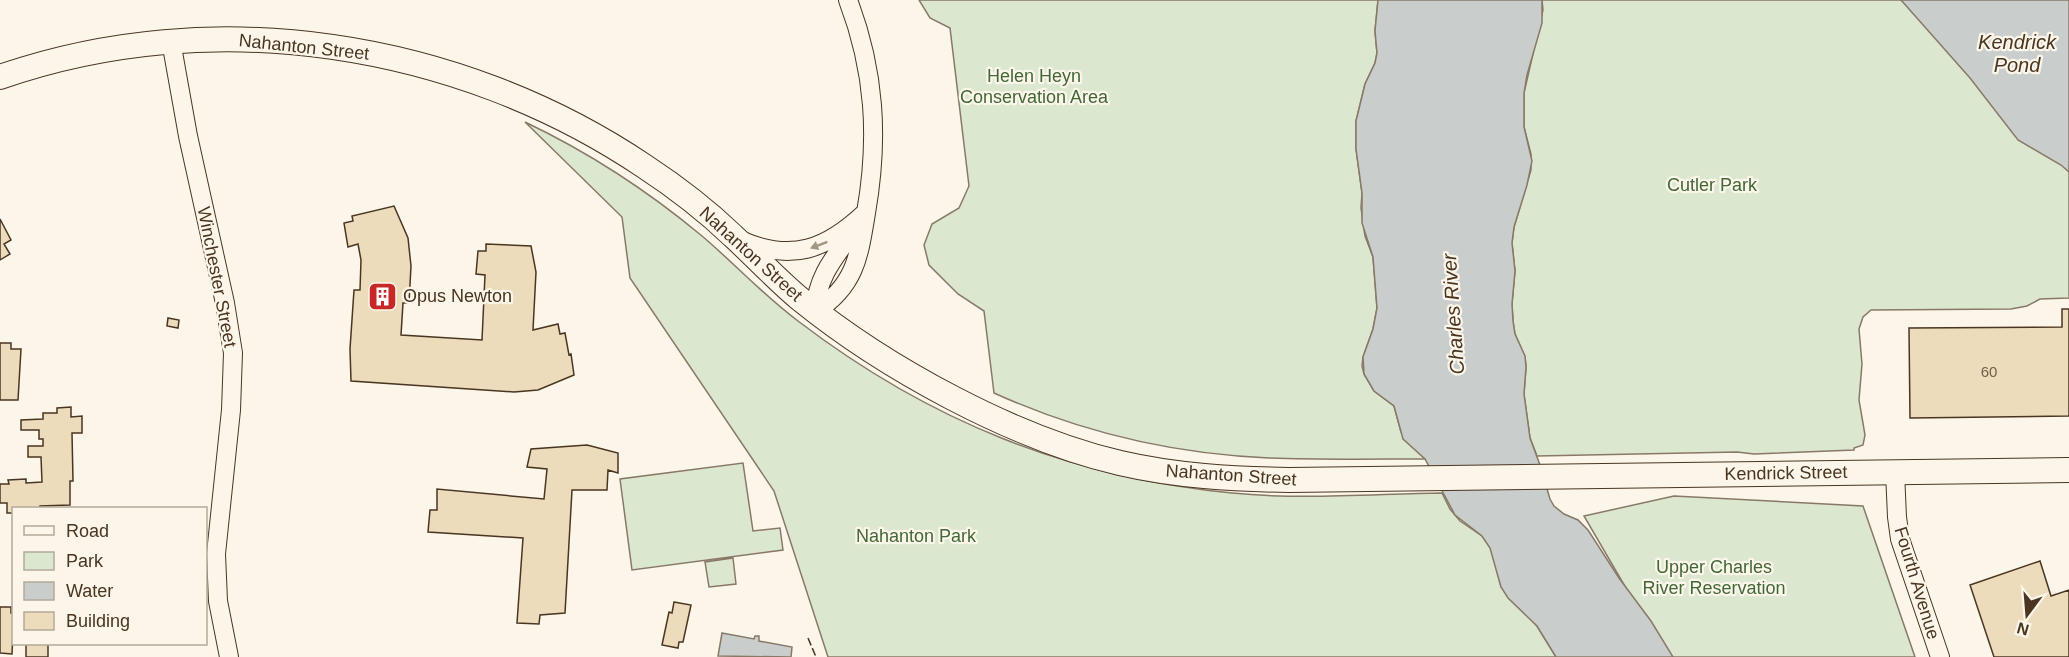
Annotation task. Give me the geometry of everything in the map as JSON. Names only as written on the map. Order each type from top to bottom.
[{"type":"main road","name":"Nahanton Street","points":[[0,76],[93,52],[171,41],[207,39],[321,45],[390,57],[477,83],[553,114],[620,151],[673,186],[736,238],[789,290],[889,361],[972,407],[1041,438],[1105,459],[1149,469],[1222,478],[1299,480],[1503,476]]},
{"type":"main road","name":"Kendrick Street","points":[[1503,476],[2069,470]]},
{"type":"street","points":[[816,311],[819,282],[866,213],[874,153],[873,109],[864,52],[848,0]]},
{"type":"street","name":"Winchester Street","points":[[171,41],[188,136],[225,303],[233,353],[231,410],[216,562],[220,615],[229,657]]},
{"type":"street","points":[[736,238],[765,248],[785,251],[802,250],[817,247],[833,239],[866,213]]},
{"type":"street","name":"Fourth Avenue","points":[[1894,472],[1896,517],[1900,539],[1940,657]]},
{"type":"green space","name":"Helen Heyn Conservation Area","points":[[919,0],[1378,0],[1375,31],[1377,53],[1365,84],[1356,121],[1356,149],[1362,193],[1361,208],[1365,236],[1373,257],[1377,308],[1362,366],[1374,391],[1394,406],[1401,432],[1425,459],[1269,458],[1198,452],[1094,430],[994,393],[984,311],[958,294],[929,265],[924,245],[932,224],[959,208],[969,186],[950,28],[930,18]]},
{"type":"green space","name":"Cutler Park","points":[[1542,0],[2069,0],[2069,298],[2040,299],[2027,306],[2011,309],[1871,310],[1863,317],[1859,329],[1862,364],[1859,400],[1865,435],[1863,445],[1854,450],[1754,454],[1737,452],[1537,456],[1530,438],[1524,394],[1525,357],[1515,334],[1513,321],[1515,271],[1512,243],[1514,227],[1531,170],[1531,154],[1524,127],[1524,93],[1543,10]]},
{"type":"green space","name":"Nahanton Park","points":[[525,122],[594,159],[660,203],[702,236],[785,311],[848,356],[898,388],[950,415],[1003,438],[1057,458],[1113,473],[1172,485],[1232,493],[1311,496],[1442,493],[1450,509],[1460,521],[1482,536],[1491,548],[1501,587],[1537,626],[1556,657],[828,657],[774,491],[630,278],[622,217]]},
{"type":"green space","points":[[743,463],[753,531],[780,528],[783,550],[632,570],[620,479]]},
{"type":"green space","name":"Upper Charles River Reservation","points":[[1674,496],[1863,506],[1915,657],[1666,657],[1584,516]]},
{"type":"green space","points":[[733,558],[736,584],[709,587],[705,562]]},
{"type":"water","name":"Charles River","points":[[1378,0],[1542,0],[1542,23],[1524,93],[1524,127],[1532,161],[1514,227],[1512,243],[1515,271],[1513,321],[1515,334],[1525,356],[1524,394],[1530,438],[1554,506],[1564,514],[1578,520],[1588,530],[1673,657],[1556,657],[1537,626],[1508,598],[1501,587],[1490,548],[1482,536],[1455,515],[1425,459],[1403,439],[1394,406],[1374,391],[1364,374],[1363,357],[1373,329],[1377,308],[1373,257],[1362,223],[1356,121],[1365,84],[1377,53],[1375,31]]},
{"type":"water","name":"Kendrick Pond","points":[[1901,0],[2069,0],[2069,172],[2018,140],[1970,78]]},
{"type":"water","points":[[722,633],[754,639],[755,636],[759,636],[759,641],[792,647],[791,657],[718,656]]},
{"type":"building","name":"Opus Newton","points":[[394,206],[408,238],[411,266],[409,303],[403,303],[401,335],[482,340],[485,275],[476,274],[478,251],[486,251],[486,244],[531,246],[536,272],[533,330],[558,324],[560,334],[565,333],[574,375],[538,390],[514,392],[351,381],[350,349],[354,290],[360,290],[361,260],[358,244],[348,247],[344,223],[353,221],[352,216]]},
{"type":"building","points":[[0,219],[11,240],[4,244],[10,254],[0,260]]},
{"type":"building","points":[[2062,309],[2069,309],[2069,416],[1910,418],[1909,328],[2062,327]]},
{"type":"building","points":[[168,318],[179,320],[178,328],[167,326]]},
{"type":"building","points":[[0,343],[11,343],[11,349],[21,349],[18,400],[0,400]]},
{"type":"building","points":[[71,407],[71,417],[82,416],[82,433],[72,433],[73,481],[70,481],[70,505],[12,507],[12,513],[7,513],[7,503],[0,503],[0,484],[9,484],[8,480],[26,479],[26,483],[42,482],[41,457],[28,457],[28,446],[43,446],[43,439],[39,439],[39,430],[21,430],[21,420],[43,419],[43,413],[57,413],[57,408]]},
{"type":"building","points":[[587,445],[618,453],[618,473],[608,470],[607,490],[572,490],[565,613],[540,615],[539,624],[517,623],[523,538],[428,532],[430,510],[437,510],[437,489],[544,499],[547,469],[527,467],[531,449]]},
{"type":"building","points":[[2040,561],[2051,596],[2069,590],[2069,657],[1994,657],[1970,585]]},
{"type":"building","points":[[674,602],[691,605],[683,642],[679,642],[678,648],[662,645],[669,612],[672,613]]},
{"type":"building","points":[[0,607],[11,607],[12,654],[0,653]]},
{"type":"building","points":[[26,645],[48,645],[48,657],[26,657]]},
{"type":"fence","points":[[808,638],[816,657]]},
{"type":"place","name":"Opus Newton","points":[[382,296]]}]
